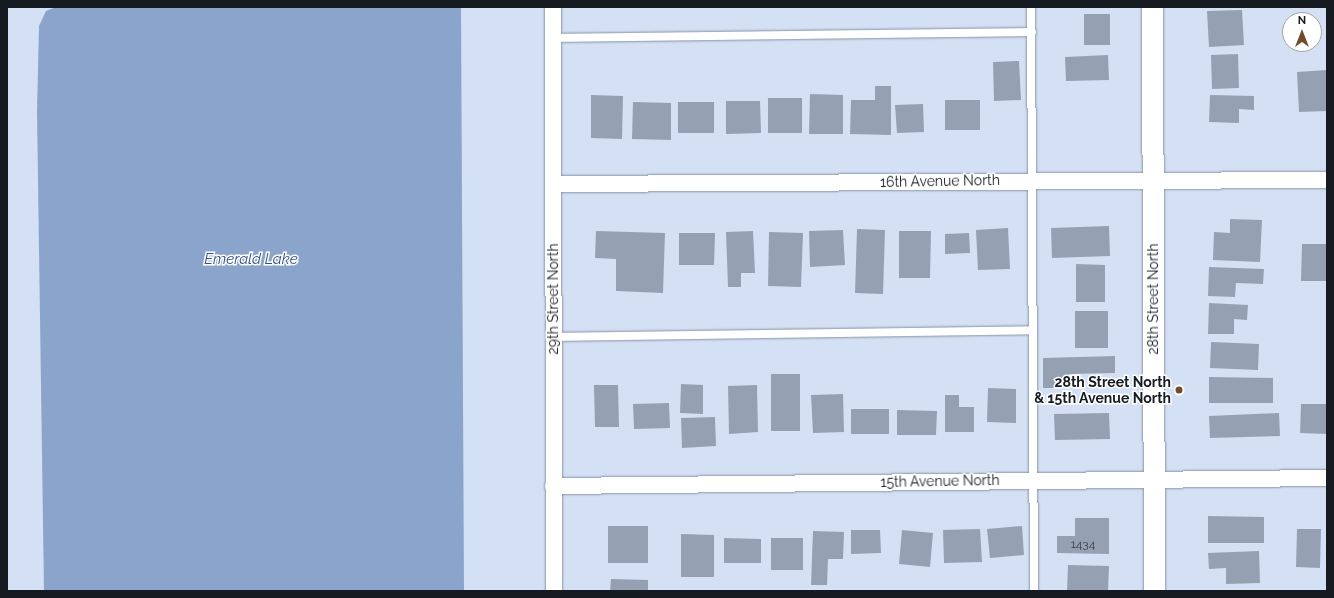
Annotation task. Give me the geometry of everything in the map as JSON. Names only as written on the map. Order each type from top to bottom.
[{"type":"street","name":"29th Street North","points":[[553,7],[554,591]]},
{"type":"street","name":"28th Street North","points":[[1152,7],[1154,591]]},
{"type":"street","name":"16th Avenue North","points":[[554,184],[1153,179],[1327,180]]},
{"type":"street","name":"15th Avenue North","points":[[553,486],[1327,478]]},
{"type":"lane","points":[[1031,7],[1034,591]]},
{"type":"lane","points":[[553,38],[1032,32]]},
{"type":"lane","points":[[553,337],[1033,330]]},
{"type":"water","name":"Emerald Lake","points":[[56,7],[461,7],[464,591],[44,591],[37,112],[39,26],[46,11]]},
{"type":"building","points":[[1242,10],[1244,45],[1209,47],[1207,11]]},
{"type":"building","points":[[1084,14],[1110,14],[1110,45],[1084,45]]},
{"type":"building","points":[[1238,54],[1239,88],[1212,89],[1211,55]]},
{"type":"building","points":[[1108,55],[1109,80],[1066,81],[1065,57]]},
{"type":"building","points":[[1019,61],[1021,100],[994,101],[993,62]]},
{"type":"building","points":[[1327,70],[1327,111],[1299,112],[1297,72]]},
{"type":"building","points":[[875,86],[891,86],[891,135],[850,134],[851,100],[875,100]]},
{"type":"building","points":[[810,94],[843,95],[843,134],[809,134]]},
{"type":"building","points":[[591,95],[623,96],[622,139],[591,138]]},
{"type":"building","points":[[1210,95],[1254,96],[1254,110],[1239,109],[1239,123],[1209,122]]},
{"type":"building","points":[[768,98],[802,98],[802,133],[768,133]]},
{"type":"building","points":[[945,100],[980,100],[980,130],[945,130]]},
{"type":"building","points":[[726,101],[760,101],[761,133],[726,134]]},
{"type":"building","points":[[633,102],[671,103],[671,140],[632,139]]},
{"type":"building","points":[[678,102],[714,102],[714,133],[678,133]]},
{"type":"building","points":[[923,104],[924,132],[897,133],[895,105]]},
{"type":"building","points":[[1230,219],[1262,220],[1260,262],[1213,260],[1214,232],[1230,233]]},
{"type":"building","points":[[1109,226],[1110,256],[1052,258],[1051,228]]},
{"type":"building","points":[[1008,228],[1010,269],[978,270],[976,230]]},
{"type":"building","points":[[857,229],[885,230],[883,294],[855,293]]},
{"type":"building","points":[[843,230],[845,265],[810,267],[809,231]]},
{"type":"building","points":[[596,231],[665,233],[663,293],[616,291],[616,259],[595,258]]},
{"type":"building","points":[[753,231],[755,273],[741,273],[741,287],[728,287],[726,232]]},
{"type":"building","points":[[899,231],[931,231],[930,278],[899,278]]},
{"type":"building","points":[[769,232],[803,233],[801,287],[768,286]]},
{"type":"building","points":[[679,233],[715,233],[714,265],[679,265]]},
{"type":"building","points":[[969,233],[970,253],[945,254],[945,234]]},
{"type":"building","points":[[1302,244],[1327,244],[1327,281],[1301,281]]},
{"type":"building","points":[[1076,264],[1105,265],[1105,302],[1076,302]]},
{"type":"building","points":[[1209,267],[1264,269],[1263,284],[1236,283],[1235,297],[1208,296]]},
{"type":"building","points":[[1209,303],[1248,305],[1247,320],[1234,319],[1234,334],[1208,334]]},
{"type":"building","points":[[1075,311],[1108,311],[1108,348],[1075,348]]},
{"type":"building","points":[[1211,342],[1259,344],[1258,370],[1210,368]]},
{"type":"building","points":[[1115,356],[1115,373],[1069,374],[1069,388],[1043,388],[1043,358]]},
{"type":"building","points":[[771,374],[800,374],[800,431],[771,431]]},
{"type":"building","points":[[1209,377],[1273,378],[1273,403],[1209,403]]},
{"type":"building","points":[[681,384],[703,385],[703,414],[680,413]]},
{"type":"building","points":[[594,385],[618,385],[619,427],[595,427]]},
{"type":"building","points":[[757,385],[758,432],[729,434],[728,386]]},
{"type":"building","points":[[988,388],[1016,389],[1016,423],[987,422]]},
{"type":"building","points":[[843,394],[844,432],[813,433],[811,395]]},
{"type":"building","points":[[945,395],[959,395],[959,407],[974,407],[974,432],[945,432]]},
{"type":"building","points":[[669,403],[670,428],[634,429],[633,404]]},
{"type":"building","points":[[1301,404],[1327,404],[1327,434],[1300,433]]},
{"type":"building","points":[[851,409],[889,409],[889,434],[851,434]]},
{"type":"building","points":[[897,410],[937,411],[936,435],[897,435]]},
{"type":"building","points":[[1109,413],[1110,439],[1055,440],[1054,414]]},
{"type":"building","points":[[1279,413],[1280,436],[1210,438],[1209,416]]},
{"type":"building","points":[[715,417],[716,446],[682,448],[681,418]]},
{"type":"building","points":[[1208,516],[1264,517],[1264,543],[1208,543]]},
{"type":"building","points":[[1075,518],[1109,518],[1109,554],[1057,553],[1057,536],[1075,536]]},
{"type":"building","points":[[608,526],[648,526],[648,563],[608,563]]},
{"type":"building","points":[[1022,526],[1024,555],[990,558],[987,529]]},
{"type":"building","points":[[980,529],[982,562],[944,563],[943,530]]},
{"type":"building","points":[[1297,529],[1321,529],[1320,568],[1296,567]]},
{"type":"building","points":[[851,530],[880,530],[881,553],[851,554]]},
{"type":"building","points":[[902,530],[933,533],[930,567],[899,564]]},
{"type":"building","points":[[813,531],[844,532],[843,559],[828,559],[827,585],[811,585]]},
{"type":"building","points":[[681,534],[714,535],[714,577],[681,577]]},
{"type":"building","points":[[724,538],[761,539],[761,563],[724,563]]},
{"type":"building","points":[[771,538],[803,538],[803,570],[771,570]]},
{"type":"building","points":[[1259,551],[1260,583],[1226,584],[1226,568],[1209,569],[1208,553]]},
{"type":"building","points":[[1068,565],[1109,566],[1108,591],[1067,591]]},
{"type":"building","points":[[611,579],[648,580],[648,591],[610,591]]},
{"type":"place","name":"28th Street North & 15th Avenue North","points":[[1179,390]]}]
